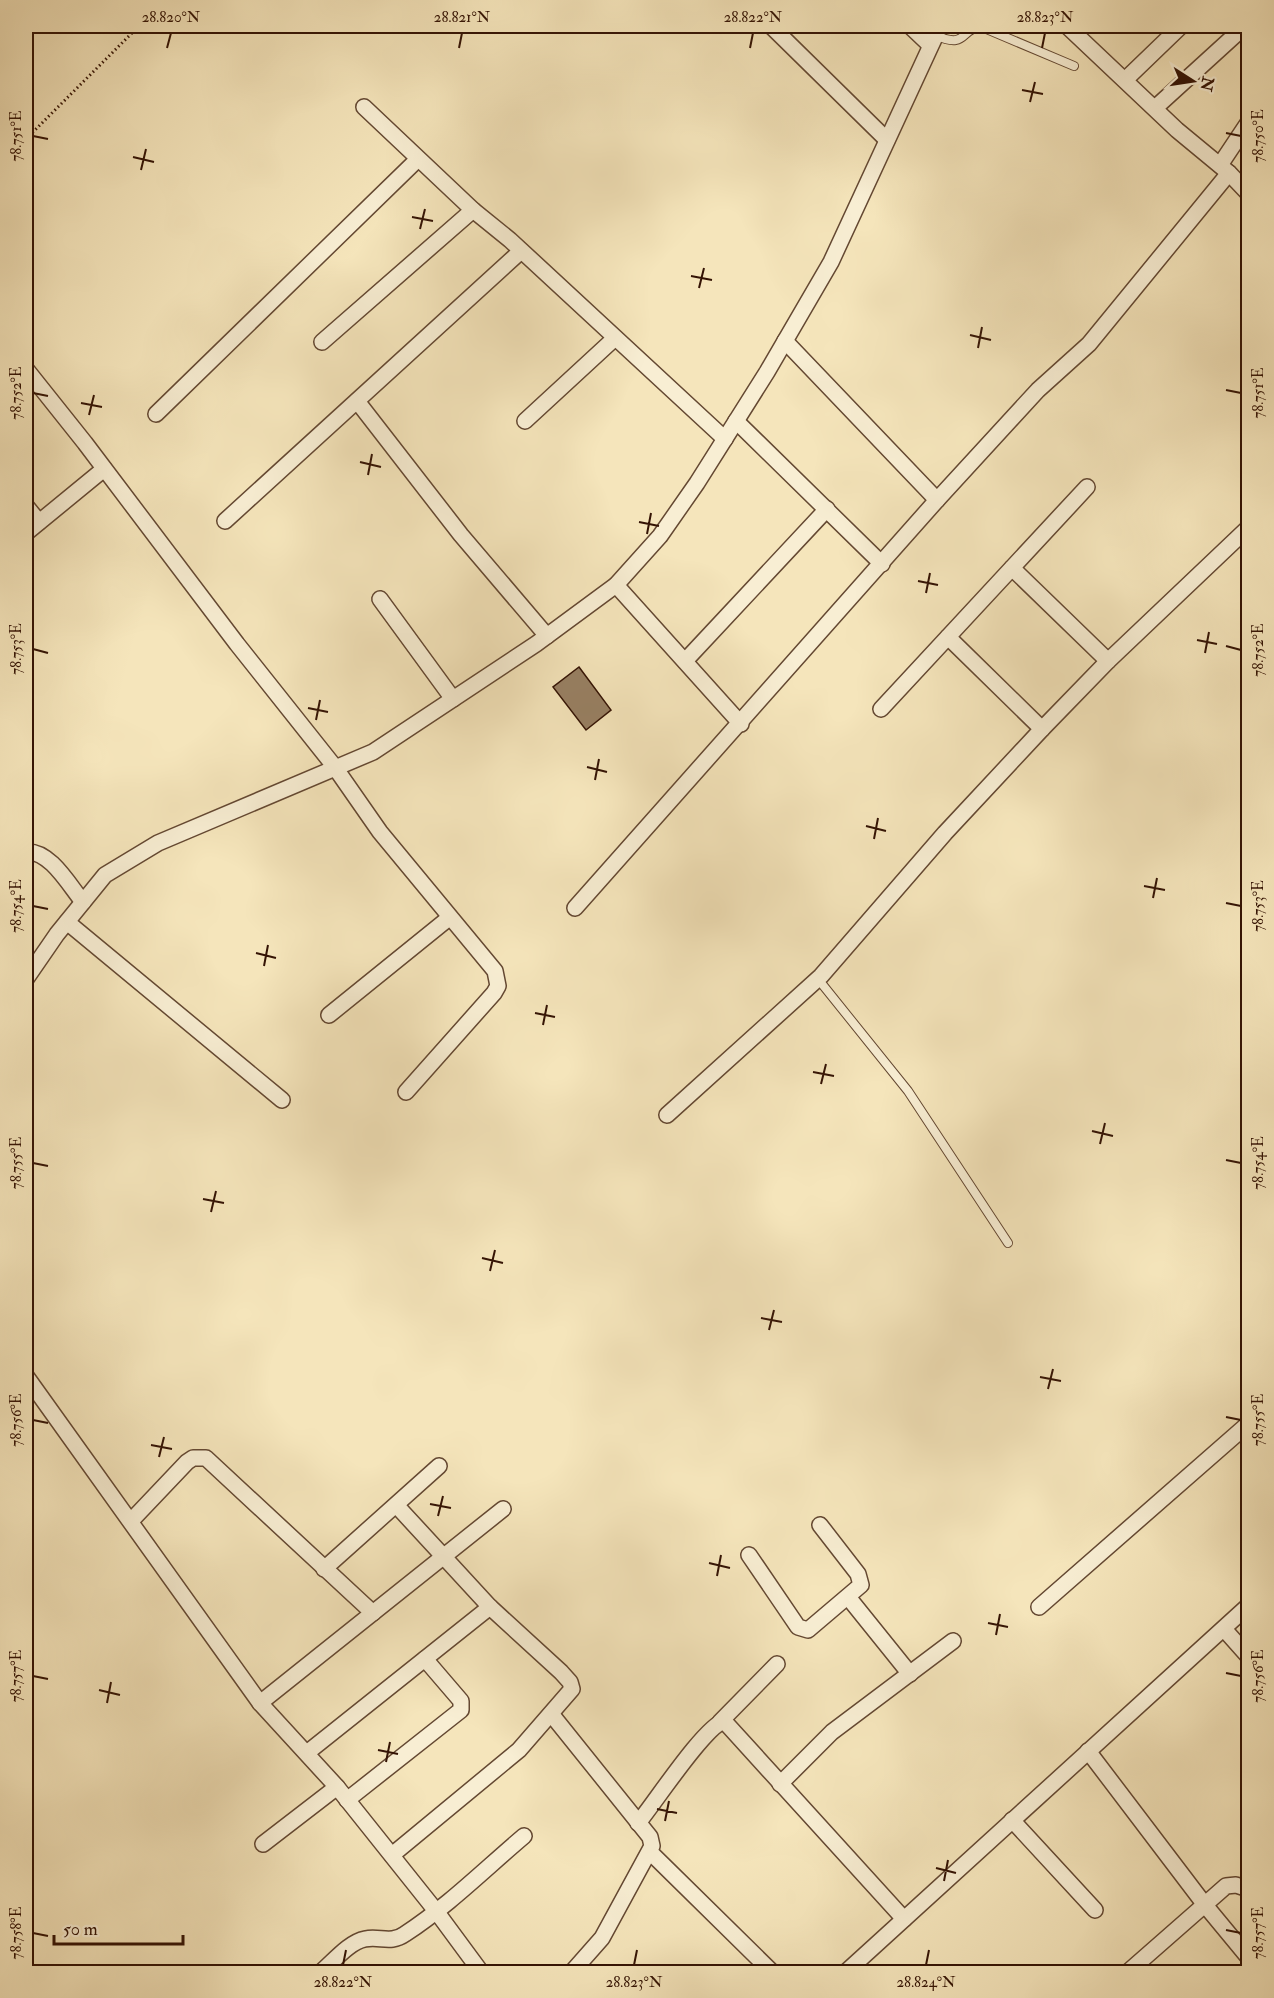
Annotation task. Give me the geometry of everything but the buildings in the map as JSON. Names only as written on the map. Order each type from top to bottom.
[{"type":"street","points":[[771,26],[887,140]]},
{"type":"street","points":[[26,979],[67,922],[105,875],[158,843],[334,766],[373,752],[547,636],[616,585],[660,536],[725,439],[831,262],[935,35],[910,26]]},
{"type":"street","points":[[1126,79],[1181,26]]},
{"type":"street","points":[[1155,108],[1245,26]]},
{"type":"street","points":[[1077,29],[1155,108],[1225,169],[1248,193]]},
{"type":"street","points":[[364,107],[473,210],[522,251],[725,439]]},
{"type":"street","points":[[575,908],[741,724],[937,500],[1038,390],[1089,344],[1225,169],[1248,123]]},
{"type":"street","points":[[156,414],[418,159]]},
{"type":"street","points":[[322,342],[473,210]]},
{"type":"street","points":[[225,521],[522,251]]},
{"type":"street","points":[[525,421],[615,338]]},
{"type":"street","points":[[785,341],[937,500]]},
{"type":"street","points":[[27,375],[104,469],[237,644],[334,766],[374,825],[495,971],[498,986],[406,1092]]},
{"type":"street","points":[[357,401],[461,535],[547,636]]},
{"type":"street","points":[[736,421],[882,564]]},
{"type":"street","points":[[26,533],[104,469]]},
{"type":"street","points":[[881,709],[1087,487]]},
{"type":"street","points":[[26,506],[39,522]]},
{"type":"street","points":[[684,661],[827,509]]},
{"type":"street","points":[[667,1115],[818,979],[945,833],[1042,729],[1108,661],[1248,528]]},
{"type":"street","points":[[1012,568],[1108,661]]},
{"type":"street","points":[[616,585],[741,724]]},
{"type":"street","points":[[380,599],[453,699]]},
{"type":"street","points":[[948,637],[1042,729]]},
{"type":"street","points":[[26,852],[36,852],[49,861],[83,902]]},
{"type":"street","points":[[329,1015],[449,918]]},
{"type":"street","points":[[67,922],[282,1100]]},
{"type":"street","points":[[26,1376],[260,1703],[308,1752],[338,1787],[481,1972]]},
{"type":"street","points":[[1039,1607],[1248,1424]]},
{"type":"street","points":[[131,1521],[187,1462],[193,1458],[206,1458],[373,1613]]},
{"type":"street","points":[[324,1569],[439,1466]]},
{"type":"street","points":[[392,1855],[519,1750],[552,1715],[572,1689],[570,1682],[490,1607],[397,1506]]},
{"type":"street","points":[[260,1703],[503,1509]]},
{"type":"street","points":[[749,1555],[798,1627],[808,1630],[861,1585],[861,1580],[820,1525]]},
{"type":"street","points":[[848,1597],[910,1674]]},
{"type":"street","points":[[846,1972],[1248,1606]]},
{"type":"street","points":[[308,1752],[490,1607]]},
{"type":"street","points":[[1224,1629],[1248,1656]]},
{"type":"street","points":[[780,1784],[832,1732],[953,1641]]},
{"type":"street","points":[[347,1800],[461,1710],[461,1701],[424,1659]]},
{"type":"street","points":[[638,1823],[704,1737],[777,1664]]},
{"type":"street","points":[[552,1715],[650,1837],[652,1846],[602,1938],[572,1972]]},
{"type":"street","points":[[720,1722],[727,1722],[780,1784],[904,1919]]},
{"type":"street","points":[[1088,1751],[1205,1905],[1248,1957]]},
{"type":"street","points":[[263,1844],[338,1787]]},
{"type":"street","points":[[1012,1820],[1095,1910]]},
{"type":"street","points":[[321,1972],[358,1942],[374,1938],[396,1939],[436,1911],[524,1836]]},
{"type":"street","points":[[650,1852],[772,1972]]},
{"type":"street","points":[[1134,1971],[1226,1886],[1236,1885],[1248,1889]]},
{"type":"lane","points":[[935,35],[953,41],[962,39],[973,29],[984,28],[1074,66]]},
{"type":"lane","points":[[818,979],[908,1091],[1008,1243]]},
{"type":"path","points":[[26,139],[139,26]]}]
